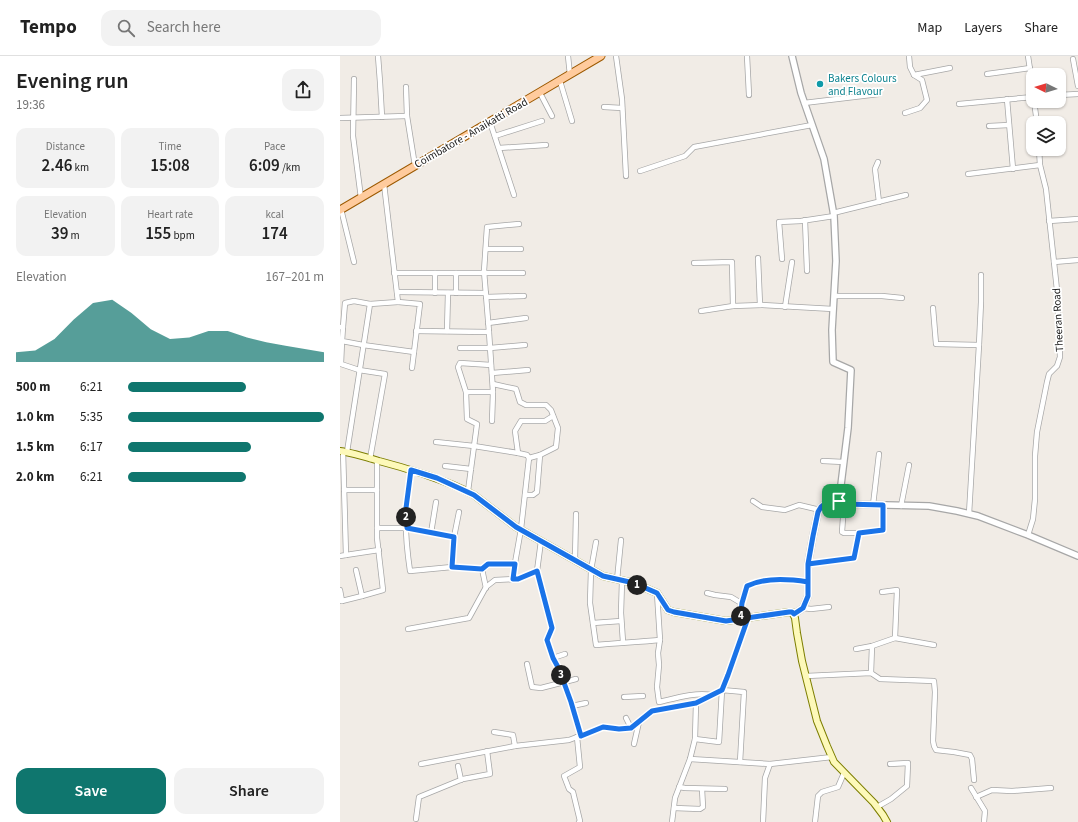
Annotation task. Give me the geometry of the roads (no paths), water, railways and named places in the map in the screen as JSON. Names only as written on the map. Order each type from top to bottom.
[{"type":"main road","name":"Coimbatore - Anaikatti Road","points":[[341,210],[601,56]]},
{"type":"main road","points":[[343,451],[437,478],[468,491],[521,530],[591,570],[603,576],[634,583],[657,593],[668,610],[726,621],[792,612],[796,618],[802,661],[817,721],[834,762],[877,807],[887,822]]},
{"type":"street","points":[[378,56],[382,117]]},
{"type":"street","points":[[568,56],[570,75]]},
{"type":"street","points":[[616,56],[620,84],[626,176]]},
{"type":"street","points":[[747,56],[749,95]]},
{"type":"street","points":[[792,56],[804,103],[824,160],[834,214],[836,261],[832,330],[833,362],[851,370],[848,428],[844,462],[842,532],[859,533],[883,530],[883,505]]},
{"type":"street","points":[[905,113],[920,108],[927,100],[922,80],[914,74],[910,68],[909,56]]},
{"type":"street","points":[[1028,56],[1030,68]]},
{"type":"street","points":[[1073,59],[1078,86]]},
{"type":"street","points":[[914,74],[950,68]]},
{"type":"street","points":[[987,74],[1026,69]]},
{"type":"street","points":[[354,79],[353,136],[361,198]]},
{"type":"street","points":[[560,81],[572,121]]},
{"type":"street","points":[[406,87],[407,116],[415,166]]},
{"type":"street","points":[[540,93],[552,116]]},
{"type":"street","points":[[804,103],[879,94]]},
{"type":"street","points":[[1066,95],[1078,94]]},
{"type":"street","points":[[959,104],[1026,98]]},
{"type":"street","points":[[1007,99],[1013,169]]},
{"type":"street","points":[[604,107],[622,108]]},
{"type":"street","points":[[340,118],[407,116]]},
{"type":"street","points":[[495,136],[542,121]]},
{"type":"street","points":[[490,122],[514,194]]},
{"type":"street","points":[[640,170],[685,156],[694,147],[812,125]]},
{"type":"street","points":[[989,126],[1009,125]]},
{"type":"street","points":[[499,148],[546,145]]},
{"type":"street","name":"Theeran Road","points":[[1028,535],[1033,519],[1037,432],[1049,374],[1057,366],[1060,356],[1057,290],[1046,189],[1040,165],[1039,156]]},
{"type":"street","points":[[878,162],[875,169],[879,202]]},
{"type":"street","points":[[968,174],[1040,165]]},
{"type":"street","points":[[384,184],[398,302]]},
{"type":"street","points":[[782,259],[779,222],[805,220],[834,214],[906,195]]},
{"type":"street","points":[[341,210],[354,262]]},
{"type":"street","points":[[1049,221],[1078,219]]},
{"type":"street","points":[[805,220],[807,271]]},
{"type":"street","points":[[492,421],[492,373],[484,272],[487,227],[519,224]]},
{"type":"street","points":[[486,249],[521,249]]},
{"type":"street","points":[[758,258],[760,305]]},
{"type":"street","points":[[1054,262],[1078,260]]},
{"type":"street","points":[[694,263],[732,262],[733,306]]},
{"type":"street","points":[[785,307],[792,262]]},
{"type":"street","points":[[394,273],[523,273]]},
{"type":"street","points":[[435,273],[435,293]]},
{"type":"street","points":[[456,273],[456,293]]},
{"type":"street","points":[[969,514],[980,345],[982,302],[981,275]]},
{"type":"street","points":[[397,292],[524,296]]},
{"type":"street","points":[[447,331],[448,293]]},
{"type":"street","points":[[834,296],[882,296],[902,298]]},
{"type":"street","points":[[370,459],[385,374],[359,370],[341,364],[341,327],[345,303],[354,301],[370,304],[398,302],[420,304],[412,368]]},
{"type":"street","points":[[346,555],[342,520],[344,490],[343,451],[370,304]]},
{"type":"street","points":[[701,311],[733,306],[760,305],[833,309]]},
{"type":"street","points":[[934,308],[936,344],[980,345]]},
{"type":"street","points":[[488,323],[526,318]]},
{"type":"street","points":[[416,331],[489,332]]},
{"type":"street","points":[[342,341],[414,352]]},
{"type":"street","points":[[460,348],[490,348],[525,345]]},
{"type":"street","points":[[468,491],[477,424],[467,419],[466,392],[458,367],[460,364],[491,365]]},
{"type":"street","points":[[492,373],[528,370]]},
{"type":"street","points":[[492,384],[516,389],[520,402],[526,405],[546,405],[551,410],[558,428],[556,446],[540,455],[529,458]]},
{"type":"street","points":[[466,392],[493,392]]},
{"type":"street","points":[[518,453],[515,431],[521,421],[545,421],[553,416]]},
{"type":"street","points":[[436,442],[518,453],[527,455],[529,458]]},
{"type":"street","points":[[873,505],[879,454]]},
{"type":"street","points":[[525,495],[533,495],[537,492],[540,455]]},
{"type":"street","points":[[513,579],[521,530],[529,458]]},
{"type":"street","points":[[340,590],[341,601],[383,590],[377,528],[377,460]]},
{"type":"street","points":[[823,461],[844,462]]},
{"type":"street","points":[[901,506],[909,465]]},
{"type":"street","points":[[445,466],[471,469]]},
{"type":"street","points":[[411,470],[406,508],[410,571],[452,567],[482,569],[488,564],[515,564]]},
{"type":"street","points":[[344,490],[377,490]]},
{"type":"street","points":[[753,501],[762,507],[769,508],[785,510],[800,505],[820,510]]},
{"type":"street","points":[[431,533],[436,502]]},
{"type":"street","points":[[794,614],[803,608],[808,596],[808,564],[816,518],[826,503],[929,506],[957,511],[978,516],[1078,556]]},
{"type":"street","points":[[452,567],[454,537],[459,512]]},
{"type":"street","points":[[575,560],[576,514]]},
{"type":"street","points":[[377,528],[407,528],[454,537]]},
{"type":"street","points":[[808,564],[854,558],[859,533]]},
{"type":"street","points":[[621,540],[620,580],[622,642]]},
{"type":"street","points":[[541,541],[537,571],[552,628],[547,640],[572,706],[579,737],[580,767],[564,776],[569,789],[573,792],[579,822]]},
{"type":"street","points":[[596,542],[591,570],[590,602],[596,645],[660,640]]},
{"type":"street","points":[[340,556],[379,550]]},
{"type":"street","points":[[482,569],[486,588]]},
{"type":"street","points":[[356,570],[362,596]]},
{"type":"street","points":[[408,629],[469,618],[486,588],[496,580],[518,579],[537,571]]},
{"type":"street","points":[[740,619],[742,603],[747,586],[752,583],[787,579],[808,582]]},
{"type":"street","points":[[882,592],[897,590],[895,638]]},
{"type":"street","points":[[657,593],[660,640],[657,687],[659,702],[682,696],[704,693],[712,695]]},
{"type":"street","points":[[707,593],[731,597],[742,603]]},
{"type":"street","points":[[803,608],[811,609],[829,607]]},
{"type":"street","points":[[695,739],[718,742],[722,690],[748,618]]},
{"type":"street","points":[[593,623],[621,621]]},
{"type":"street","points":[[856,648],[872,646],[895,638],[934,645]]},
{"type":"street","points":[[871,673],[872,646]]},
{"type":"street","points":[[553,658],[565,654]]},
{"type":"street","points":[[527,664],[532,687],[541,688],[576,678]]},
{"type":"street","points":[[806,676],[871,673],[880,679],[934,681],[934,746],[936,750],[970,755],[972,759],[974,780]]},
{"type":"street","points":[[421,764],[516,746],[569,740],[603,727],[619,729],[631,728],[652,711],[696,703],[722,690],[744,692],[740,762]]},
{"type":"street","points":[[624,697],[643,696]]},
{"type":"street","points":[[572,706],[586,703]]},
{"type":"street","points":[[672,822],[675,798],[690,759],[695,739],[696,703]]},
{"type":"street","points":[[626,718],[631,728]]},
{"type":"street","points":[[634,744],[639,722]]},
{"type":"street","points":[[494,732],[513,735],[516,746]]},
{"type":"street","points":[[416,819],[419,797],[461,780],[490,774],[487,751]]},
{"type":"street","points":[[690,759],[770,764],[832,757]]},
{"type":"street","points":[[877,807],[891,799],[907,786],[908,763],[890,764]]},
{"type":"street","points":[[763,822],[766,778],[770,764]]},
{"type":"street","points":[[458,766],[461,780]]},
{"type":"street","points":[[815,822],[818,796],[822,792],[838,787],[844,773]]},
{"type":"street","points":[[679,786],[685,788],[725,789]]},
{"type":"street","points":[[971,788],[985,811],[984,822]]},
{"type":"street","points":[[976,797],[992,790],[1012,791],[1051,788]]},
{"type":"street","points":[[674,808],[700,809],[703,807],[702,789]]},
{"type":"place","name":"Bakers Colours and Flavour","points":[[820,84]]}]
